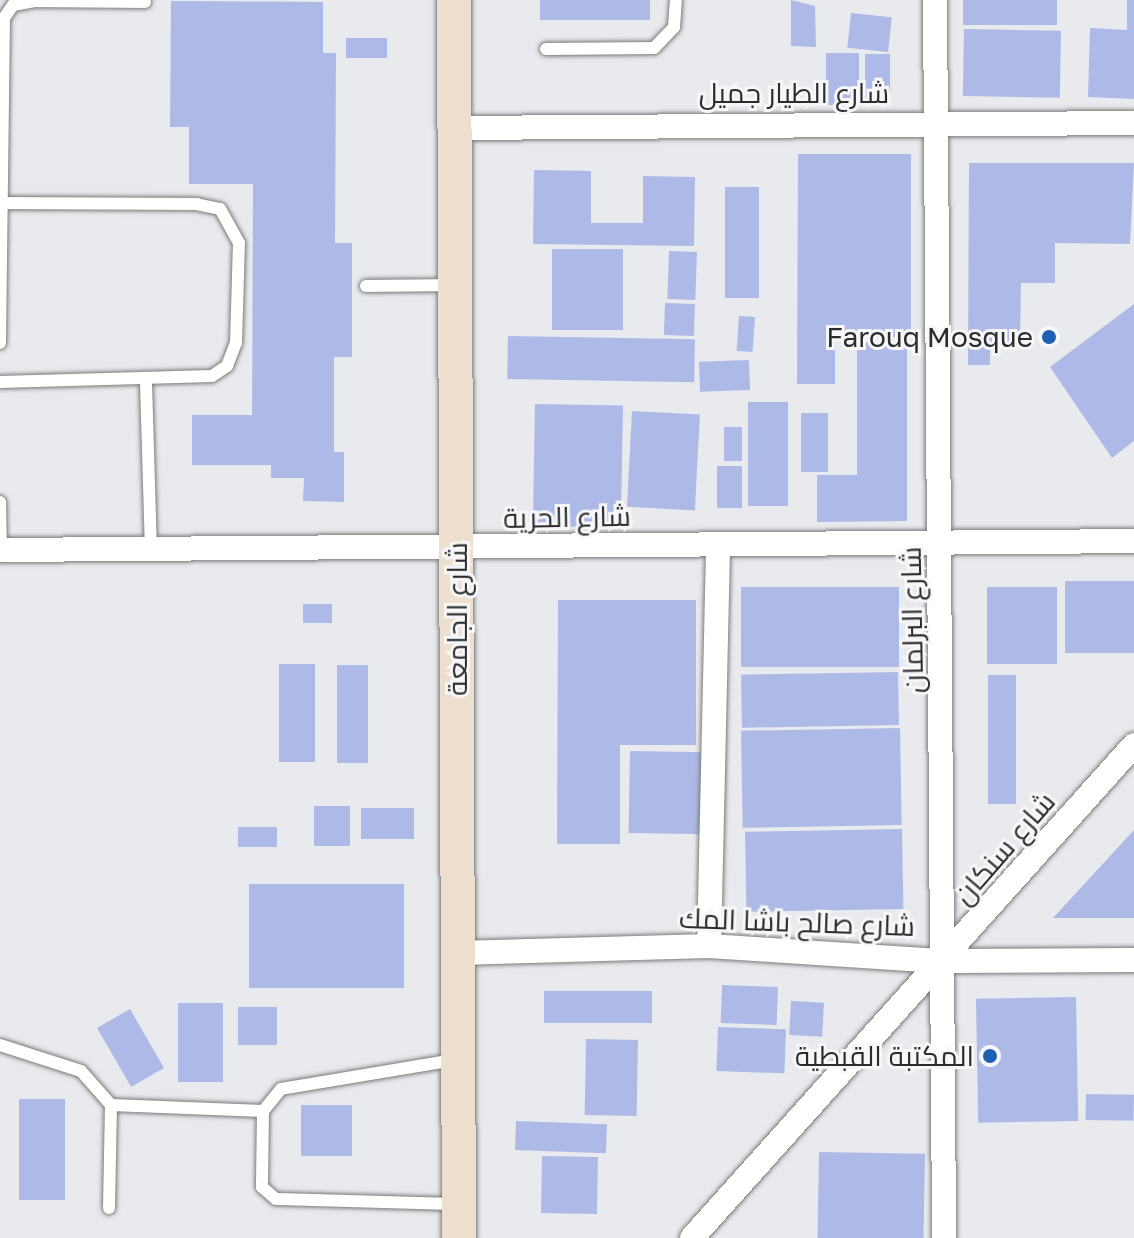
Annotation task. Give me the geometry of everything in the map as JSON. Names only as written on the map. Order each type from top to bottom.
[{"type":"main road","name":"شارع الجامعة","points":[[454,0],[459,1221]]},
{"type":"street","name":"شارع البرلمان","points":[[935,0],[944,1238]]},
{"type":"street","name":"شارع الطيار جميل","points":[[455,128],[1134,123]]},
{"type":"street","name":"شارع الحرية","points":[[1,550],[1134,541]]},
{"type":"street","points":[[709,946],[718,545]]},
{"type":"street","name":"شارع سنكان","points":[[692,1238],[944,961],[1134,745]]},
{"type":"street","name":"شارع صالح باشا المك","points":[[458,953],[709,946],[944,961],[1134,960]]},
{"type":"lane","points":[[546,49],[654,48],[674,27],[676,0]]},
{"type":"lane","points":[[0,343],[4,18],[13,5],[35,1],[145,2]]},
{"type":"lane","points":[[0,382],[191,381],[227,366],[236,343],[239,243],[233,224],[220,209],[197,204],[2,203]]},
{"type":"lane","points":[[366,286],[456,285]]},
{"type":"lane","points":[[146,383],[151,551]]},
{"type":"lane","points":[[0,502],[1,550]]},
{"type":"lane","points":[[0,1045],[81,1071],[111,1105],[109,1208]]},
{"type":"lane","points":[[459,1059],[304,1082],[281,1089],[263,1111],[265,1196],[459,1221]]},
{"type":"lane","points":[[111,1105],[263,1111]]},
{"type":"building","points":[[540,0],[650,0],[650,20],[540,20]]},
{"type":"building","points":[[791,0],[815,6],[816,47],[791,46]]},
{"type":"building","points":[[963,0],[1057,0],[1057,25],[963,25]]},
{"type":"building","points":[[1127,0],[1134,0],[1134,99],[1088,97],[1090,28],[1127,30]]},
{"type":"building","points":[[171,1],[323,2],[323,53],[336,53],[335,243],[352,243],[352,357],[334,357],[334,452],[344,452],[344,502],[303,501],[304,478],[271,478],[271,465],[192,465],[192,415],[252,415],[253,184],[189,184],[189,127],[170,127]]},
{"type":"building","points":[[851,13],[892,17],[888,52],[847,48]]},
{"type":"building","points":[[964,29],[1061,31],[1060,98],[963,96]]},
{"type":"building","points":[[346,38],[387,38],[387,58],[346,58]]},
{"type":"building","points":[[826,53],[859,53],[859,105],[826,105]]},
{"type":"building","points":[[865,54],[890,54],[890,104],[865,104]]},
{"type":"building","points":[[798,154],[911,154],[911,337],[835,337],[835,384],[797,384]]},
{"type":"building","points":[[969,163],[1134,163],[1130,244],[1055,243],[1055,283],[1021,283],[1020,345],[990,345],[990,365],[968,365]]},
{"type":"building","points":[[534,170],[591,171],[591,223],[643,223],[643,176],[695,177],[694,246],[533,244]]},
{"type":"building","points":[[725,187],[759,187],[759,298],[725,298]]},
{"type":"building","points":[[552,249],[623,249],[623,330],[552,330]]},
{"type":"building","points":[[669,251],[697,252],[695,300],[667,299]]},
{"type":"building","points":[[665,303],[695,304],[694,336],[664,335]]},
{"type":"building","points":[[1134,304],[1134,441],[1112,458],[1050,367]]},
{"type":"building","points":[[739,316],[755,317],[753,352],[737,351]]},
{"type":"building","points":[[508,336],[695,339],[694,382],[507,379]]},
{"type":"building","points":[[857,342],[907,342],[907,521],[817,522],[817,475],[857,475]]},
{"type":"building","points":[[749,360],[750,390],[700,392],[699,362]]},
{"type":"building","points":[[748,402],[788,402],[788,506],[748,506]]},
{"type":"building","points":[[535,404],[623,406],[621,528],[533,526]]},
{"type":"building","points":[[632,411],[700,415],[695,510],[627,507]]},
{"type":"building","points":[[801,413],[828,413],[828,472],[801,472]]},
{"type":"building","points":[[724,427],[742,427],[742,461],[724,461]]},
{"type":"building","points":[[717,466],[742,466],[742,508],[717,508]]},
{"type":"building","points":[[1065,581],[1134,581],[1134,653],[1065,653]]},
{"type":"building","points":[[741,587],[899,587],[899,667],[741,667]]},
{"type":"building","points":[[987,587],[1057,587],[1057,664],[987,664]]},
{"type":"building","points":[[558,600],[696,600],[696,745],[620,745],[620,844],[557,844]]},
{"type":"building","points":[[303,604],[332,604],[332,623],[303,623]]},
{"type":"building","points":[[279,664],[315,664],[315,762],[279,762]]},
{"type":"building","points":[[337,665],[368,665],[368,763],[337,763]]},
{"type":"building","points":[[898,672],[899,725],[742,728],[741,675]]},
{"type":"building","points":[[988,675],[1016,675],[1016,804],[988,804]]},
{"type":"building","points":[[900,728],[902,825],[743,828],[741,731]]},
{"type":"building","points":[[630,751],[707,752],[706,834],[629,833]]},
{"type":"building","points":[[314,806],[350,806],[350,846],[314,846]]},
{"type":"building","points":[[361,808],[414,808],[414,839],[361,839]]},
{"type":"building","points":[[238,827],[277,827],[277,847],[238,847]]},
{"type":"building","points":[[902,829],[903,909],[746,912],[745,832]]},
{"type":"building","points":[[1134,830],[1134,918],[1053,918]]},
{"type":"building","points":[[249,884],[404,884],[404,988],[249,988]]},
{"type":"building","points":[[722,985],[778,987],[777,1025],[721,1023]]},
{"type":"building","points":[[544,991],[652,991],[652,1023],[544,1023]]},
{"type":"building","points":[[1076,997],[1078,1121],[978,1123],[976,999]]},
{"type":"building","points":[[791,1001],[824,1003],[822,1037],[789,1035]]},
{"type":"building","points":[[178,1003],[223,1003],[223,1082],[178,1082]]},
{"type":"building","points":[[238,1007],[277,1007],[277,1045],[238,1045]]},
{"type":"building","points":[[130,1009],[164,1068],[131,1087],[97,1028]]},
{"type":"building","points":[[718,1027],[786,1029],[784,1073],[716,1071]]},
{"type":"building","points":[[586,1039],[638,1040],[637,1116],[585,1115]]},
{"type":"building","points":[[1086,1094],[1134,1095],[1134,1121],[1086,1120]]},
{"type":"building","points":[[19,1099],[65,1099],[65,1200],[19,1200]]},
{"type":"building","points":[[301,1105],[352,1105],[352,1156],[301,1156]]},
{"type":"building","points":[[516,1121],[607,1124],[606,1153],[515,1150]]},
{"type":"building","points":[[819,1152],[925,1154],[924,1238],[817,1238]]},
{"type":"building","points":[[542,1156],[598,1157],[597,1214],[541,1213]]},
{"type":"place","name":"Farouq Mosque","points":[[1049,337]]},
{"type":"place","name":"المكتبة القبطية","points":[[990,1056]]}]
